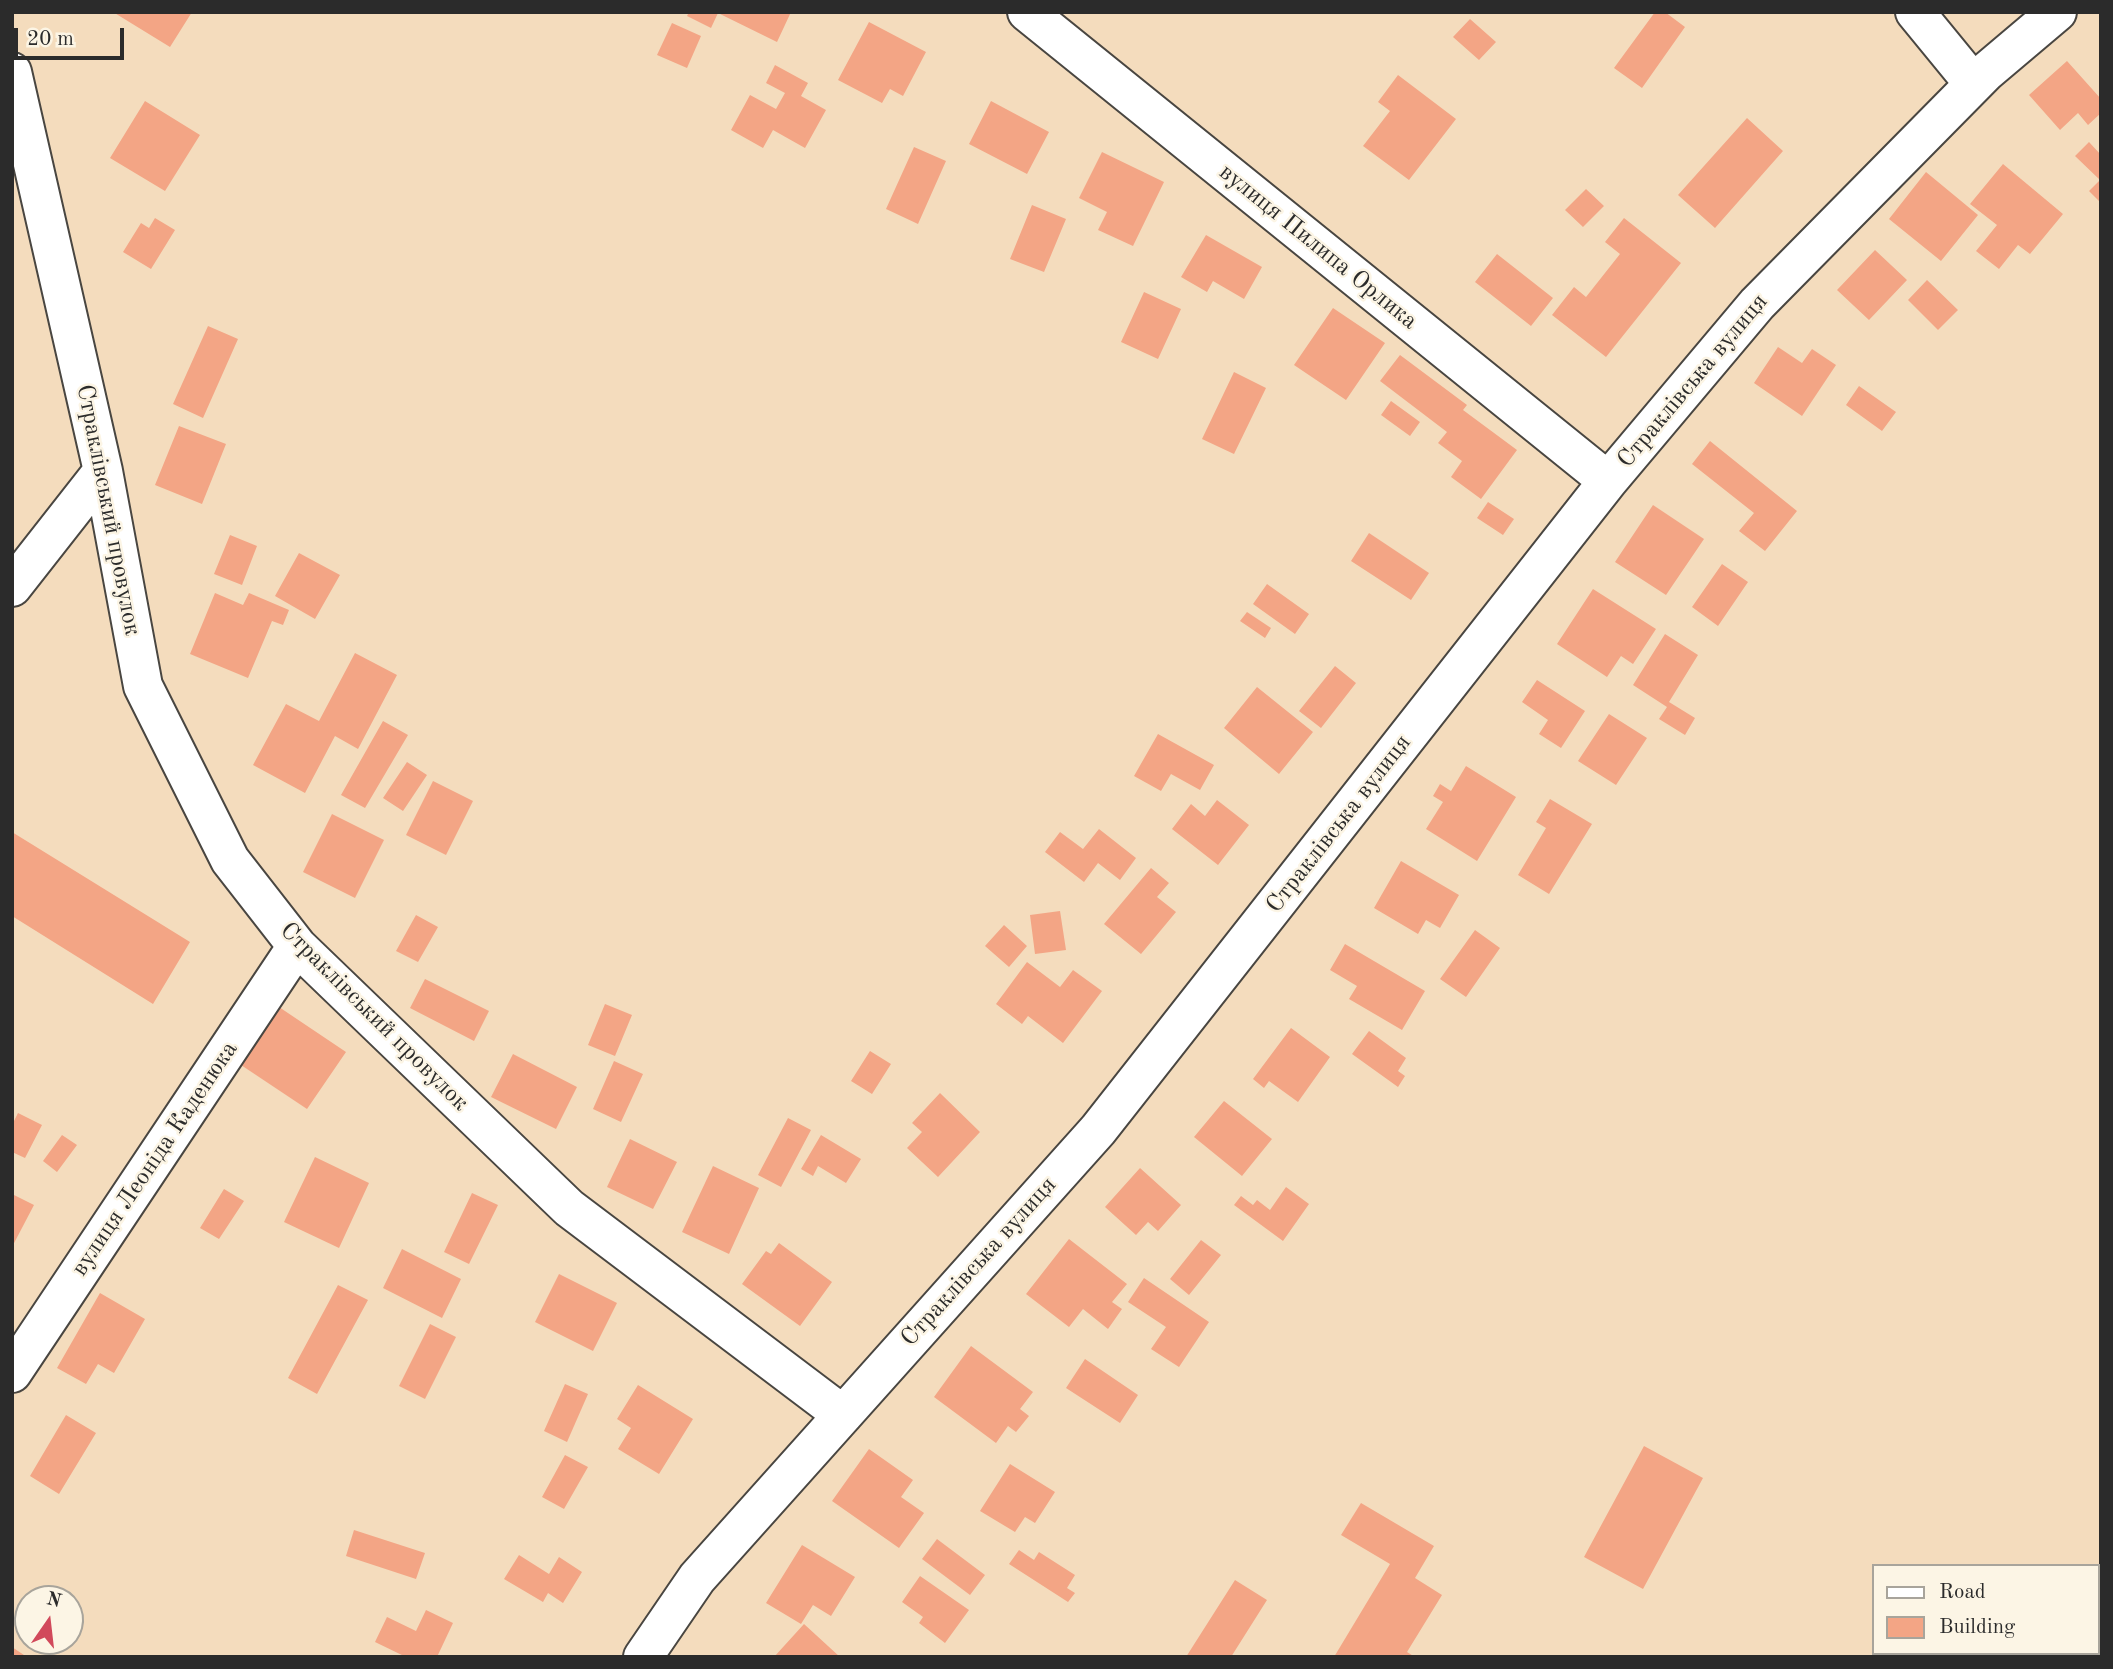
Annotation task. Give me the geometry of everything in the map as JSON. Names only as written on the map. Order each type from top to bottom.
[{"type":"street","name":"вулиця Пилипа Орлика","points":[[1027,12],[1608,481]]},
{"type":"street","points":[[1915,12],[1974,84]]},
{"type":"street","name":"Страклівська вулиця","points":[[643,1657],[698,1578],[1098,1130],[1608,481],[1757,303],[1974,84],[2057,12]]},
{"type":"street","name":"Страклівський провулок","points":[[12,72],[103,471],[143,686],[230,860],[297,946],[569,1208],[843,1415]]},
{"type":"street","points":[[12,587],[103,471]]},
{"type":"street","name":"вулиця Леоніда Каденюка","points":[[12,1373],[297,946]]},
{"type":"building","points":[[113,12],[192,12],[170,47]]},
{"type":"building","points":[[689,12],[791,12],[777,42],[718,13],[711,28],[687,16]]},
{"type":"building","points":[[1655,12],[1665,12],[1685,27],[1642,88],[1614,68]]},
{"type":"building","points":[[1470,19],[1496,42],[1479,60],[1453,37]]},
{"type":"building","points":[[869,22],[926,52],[903,96],[890,89],[882,103],[838,80]]},
{"type":"building","points":[[672,23],[701,36],[687,68],[657,55]]},
{"type":"building","points":[[2067,61],[2101,99],[2101,113],[2088,125],[2078,113],[2060,130],[2029,95]]},
{"type":"building","points":[[775,65],[808,83],[801,96],[826,110],[805,148],[773,130],[763,148],[731,130],[750,95],[776,109],[785,93],[766,83]]},
{"type":"building","points":[[1398,75],[1456,119],[1409,180],[1363,146],[1390,111],[1378,102]]},
{"type":"building","points":[[145,101],[200,135],[165,191],[110,158]]},
{"type":"building","points":[[991,101],[1049,132],[1027,174],[969,144]]},
{"type":"building","points":[[1747,118],[1783,151],[1715,228],[1678,195]]},
{"type":"building","points":[[2089,142],[2101,155],[2101,203],[2089,191],[2100,180],[2075,156]]},
{"type":"building","points":[[914,147],[946,161],[918,224],[886,209]]},
{"type":"building","points":[[1102,152],[1164,182],[1133,246],[1098,230],[1107,212],[1079,198]]},
{"type":"building","points":[[2003,164],[2063,214],[2030,254],[2018,245],[1999,269],[1976,251],[1997,225],[1970,204]]},
{"type":"building","points":[[1926,172],[1978,215],[1941,261],[1889,219]]},
{"type":"building","points":[[1586,189],[1604,206],[1583,227],[1565,210]]},
{"type":"building","points":[[1032,205],[1066,219],[1044,272],[1010,259]]},
{"type":"building","points":[[155,218],[175,230],[151,269],[123,252],[141,223],[149,228]]},
{"type":"building","points":[[1624,218],[1681,263],[1606,357],[1552,315],[1574,287],[1586,297],[1620,254],[1605,242]]},
{"type":"building","points":[[1206,235],[1262,267],[1244,299],[1213,281],[1207,292],[1181,277]]},
{"type":"building","points":[[1875,250],[1907,280],[1869,320],[1837,290]]},
{"type":"building","points":[[1497,254],[1553,298],[1531,326],[1475,282]]},
{"type":"building","points":[[1927,280],[1958,310],[1938,330],[1908,300]]},
{"type":"building","points":[[1144,292],[1181,309],[1158,359],[1121,342]]},
{"type":"building","points":[[1333,308],[1385,343],[1346,400],[1294,365]]},
{"type":"building","points":[[208,326],[238,339],[203,418],[173,404]]},
{"type":"building","points":[[1778,347],[1802,363],[1812,349],[1836,365],[1802,416],[1754,383]]},
{"type":"building","points":[[1400,355],[1467,405],[1463,410],[1517,450],[1481,499],[1451,477],[1462,461],[1438,443],[1447,432],[1380,381]]},
{"type":"building","points":[[1234,372],[1266,388],[1234,454],[1202,439]]},
{"type":"building","points":[[1859,386],[1896,412],[1882,431],[1846,405]]},
{"type":"building","points":[[1391,401],[1420,422],[1410,436],[1381,415]]},
{"type":"building","points":[[179,426],[226,444],[202,504],[155,485]]},
{"type":"building","points":[[1710,441],[1797,511],[1765,551],[1739,531],[1754,513],[1692,464]]},
{"type":"building","points":[[1488,502],[1514,519],[1503,535],[1477,518]]},
{"type":"building","points":[[1653,505],[1704,539],[1666,595],[1615,562]]},
{"type":"building","points":[[1369,533],[1429,573],[1411,600],[1351,561]]},
{"type":"building","points":[[230,535],[257,546],[242,585],[214,574]]},
{"type":"building","points":[[299,553],[340,575],[315,619],[275,596]]},
{"type":"building","points":[[1722,564],[1748,582],[1718,626],[1692,607]]},
{"type":"building","points":[[1267,584],[1309,614],[1295,634],[1253,604]]},
{"type":"building","points":[[1593,589],[1656,629],[1633,664],[1621,656],[1607,677],[1557,644]]},
{"type":"building","points":[[215,593],[243,605],[249,593],[289,610],[283,625],[272,621],[248,678],[190,654]]},
{"type":"building","points":[[1247,612],[1271,628],[1265,638],[1240,621]]},
{"type":"building","points":[[1665,634],[1698,655],[1669,702],[1695,718],[1685,735],[1659,719],[1667,707],[1633,685]]},
{"type":"building","points":[[355,653],[397,675],[358,749],[335,736],[305,793],[253,765],[286,704],[319,721]]},
{"type":"building","points":[[1335,666],[1356,683],[1321,728],[1299,711]]},
{"type":"building","points":[[1537,680],[1585,711],[1561,748],[1539,734],[1548,720],[1522,702]]},
{"type":"building","points":[[1257,687],[1313,732],[1279,774],[1224,728]]},
{"type":"building","points":[[1609,714],[1647,738],[1616,785],[1578,761]]},
{"type":"building","points":[[383,721],[408,735],[365,808],[341,795]]},
{"type":"building","points":[[1158,734],[1214,765],[1200,790],[1171,774],[1161,791],[1134,776]]},
{"type":"building","points":[[407,762],[427,775],[403,811],[383,798]]},
{"type":"building","points":[[1466,766],[1516,797],[1477,861],[1426,829],[1443,802],[1433,796],[1440,784],[1451,791]]},
{"type":"building","points":[[433,781],[473,801],[446,855],[406,835]]},
{"type":"building","points":[[1550,799],[1592,824],[1549,894],[1518,875],[1546,828],[1536,822]]},
{"type":"building","points":[[1217,800],[1249,825],[1218,865],[1172,829],[1191,804],[1205,816]]},
{"type":"building","points":[[332,814],[384,840],[355,898],[303,872]]},
{"type":"building","points":[[1099,829],[1136,858],[1120,880],[1098,863],[1084,882],[1045,852],[1060,832],[1083,849]]},
{"type":"building","points":[[12,832],[190,942],[153,1004],[12,916]]},
{"type":"building","points":[[1401,861],[1459,895],[1440,928],[1426,920],[1418,934],[1374,908]]},
{"type":"building","points":[[1151,868],[1169,883],[1157,897],[1176,912],[1141,954],[1104,924]]},
{"type":"building","points":[[1060,911],[1066,950],[1035,954],[1030,915]]},
{"type":"building","points":[[416,915],[438,927],[418,962],[396,951]]},
{"type":"building","points":[[1004,925],[1027,946],[1009,967],[985,946]]},
{"type":"building","points":[[1475,930],[1500,948],[1466,997],[1440,979]]},
{"type":"building","points":[[1345,944],[1425,991],[1402,1030],[1349,999],[1357,986],[1330,970]]},
{"type":"building","points":[[1027,962],[1060,987],[1073,970],[1102,991],[1063,1043],[1028,1016],[1022,1024],[996,1004]]},
{"type":"building","points":[[425,979],[489,1011],[474,1041],[410,1008]]},
{"type":"building","points":[[605,1004],[632,1015],[615,1056],[588,1045]]},
{"type":"building","points":[[279,1007],[346,1052],[307,1109],[241,1065]]},
{"type":"building","points":[[1291,1028],[1330,1057],[1298,1102],[1269,1081],[1264,1088],[1253,1079]]},
{"type":"building","points":[[1369,1031],[1406,1058],[1398,1071],[1405,1076],[1398,1087],[1352,1054]]},
{"type":"building","points":[[870,1051],[891,1064],[872,1094],[851,1081]]},
{"type":"building","points":[[513,1054],[577,1087],[556,1129],[491,1097]]},
{"type":"building","points":[[614,1061],[643,1074],[621,1122],[593,1109]]},
{"type":"building","points":[[940,1093],[980,1132],[938,1177],[907,1148],[922,1132],[912,1123]]},
{"type":"building","points":[[1224,1101],[1272,1139],[1242,1176],[1194,1137]]},
{"type":"building","points":[[18,1113],[42,1125],[25,1158],[12,1152],[12,1125]]},
{"type":"building","points":[[788,1118],[811,1130],[781,1187],[758,1175]]},
{"type":"building","points":[[62,1135],[77,1145],[57,1172],[43,1161]]},
{"type":"building","points":[[821,1135],[861,1159],[846,1183],[818,1166],[813,1176],[801,1169]]},
{"type":"building","points":[[630,1139],[677,1162],[653,1209],[607,1187]]},
{"type":"building","points":[[315,1157],[369,1183],[339,1248],[284,1222]]},
{"type":"building","points":[[713,1166],[759,1188],[729,1254],[682,1232]]},
{"type":"building","points":[[1140,1168],[1181,1205],[1158,1231],[1148,1222],[1136,1235],[1105,1207]]},
{"type":"building","points":[[1286,1187],[1309,1204],[1283,1241],[1234,1205],[1241,1196],[1253,1205],[1257,1200],[1270,1210]]},
{"type":"building","points":[[224,1189],[244,1201],[219,1239],[200,1228]]},
{"type":"building","points":[[472,1193],[498,1205],[469,1264],[444,1252]]},
{"type":"building","points":[[12,1194],[34,1205],[12,1247]]},
{"type":"building","points":[[1069,1239],[1127,1284],[1112,1302],[1122,1309],[1108,1329],[1083,1309],[1069,1327],[1026,1294]]},
{"type":"building","points":[[1201,1240],[1221,1255],[1189,1295],[1170,1279]]},
{"type":"building","points":[[779,1243],[832,1282],[800,1326],[742,1284],[766,1251],[771,1254]]},
{"type":"building","points":[[402,1249],[461,1279],[442,1318],[383,1288]]},
{"type":"building","points":[[559,1274],[617,1303],[593,1351],[535,1322]]},
{"type":"building","points":[[1144,1278],[1209,1322],[1179,1367],[1151,1349],[1166,1327],[1128,1302]]},
{"type":"building","points":[[338,1285],[368,1300],[317,1394],[288,1378]]},
{"type":"building","points":[[100,1293],[145,1319],[114,1373],[98,1364],[86,1384],[57,1368]]},
{"type":"building","points":[[430,1324],[456,1337],[425,1399],[399,1386]]},
{"type":"building","points":[[971,1346],[1033,1392],[1020,1409],[1029,1416],[1016,1432],[1008,1426],[996,1443],[934,1397]]},
{"type":"building","points":[[1085,1359],[1138,1395],[1120,1423],[1066,1388]]},
{"type":"building","points":[[565,1384],[588,1394],[567,1442],[544,1431]]},
{"type":"building","points":[[638,1385],[693,1419],[659,1474],[618,1449],[631,1428],[617,1419]]},
{"type":"building","points":[[66,1415],[96,1433],[59,1494],[30,1476]]},
{"type":"building","points":[[1644,1446],[1703,1478],[1643,1589],[1584,1557]]},
{"type":"building","points":[[869,1449],[913,1480],[901,1497],[924,1513],[899,1548],[832,1501]]},
{"type":"building","points":[[565,1455],[588,1467],[564,1509],[542,1497]]},
{"type":"building","points":[[1010,1464],[1055,1492],[1035,1523],[1025,1517],[1015,1532],[980,1511]]},
{"type":"building","points":[[1361,1503],[1434,1546],[1415,1578],[1442,1595],[1407,1652],[1415,1657],[1334,1657],[1390,1564],[1341,1535]]},
{"type":"building","points":[[354,1530],[425,1553],[416,1579],[346,1556]]},
{"type":"building","points":[[937,1539],[985,1575],[970,1595],[922,1559]]},
{"type":"building","points":[[802,1545],[855,1577],[831,1616],[813,1605],[801,1624],[766,1603]]},
{"type":"building","points":[[1019,1550],[1034,1560],[1039,1552],[1075,1575],[1067,1588],[1075,1593],[1068,1602],[1009,1564]]},
{"type":"building","points":[[519,1555],[549,1574],[559,1557],[582,1572],[563,1603],[548,1593],[543,1602],[504,1579]]},
{"type":"building","points":[[920,1576],[969,1610],[945,1643],[919,1623],[923,1617],[902,1602]]},
{"type":"building","points":[[1235,1580],[1267,1600],[1231,1657],[1186,1657]]},
{"type":"building","points":[[426,1610],[453,1623],[437,1657],[406,1657],[375,1642],[387,1617],[416,1631]]},
{"type":"building","points":[[804,1624],[840,1657],[774,1657]]},
{"type":"building","points":[[12,1647],[14,1655],[27,1657],[12,1657]]}]
